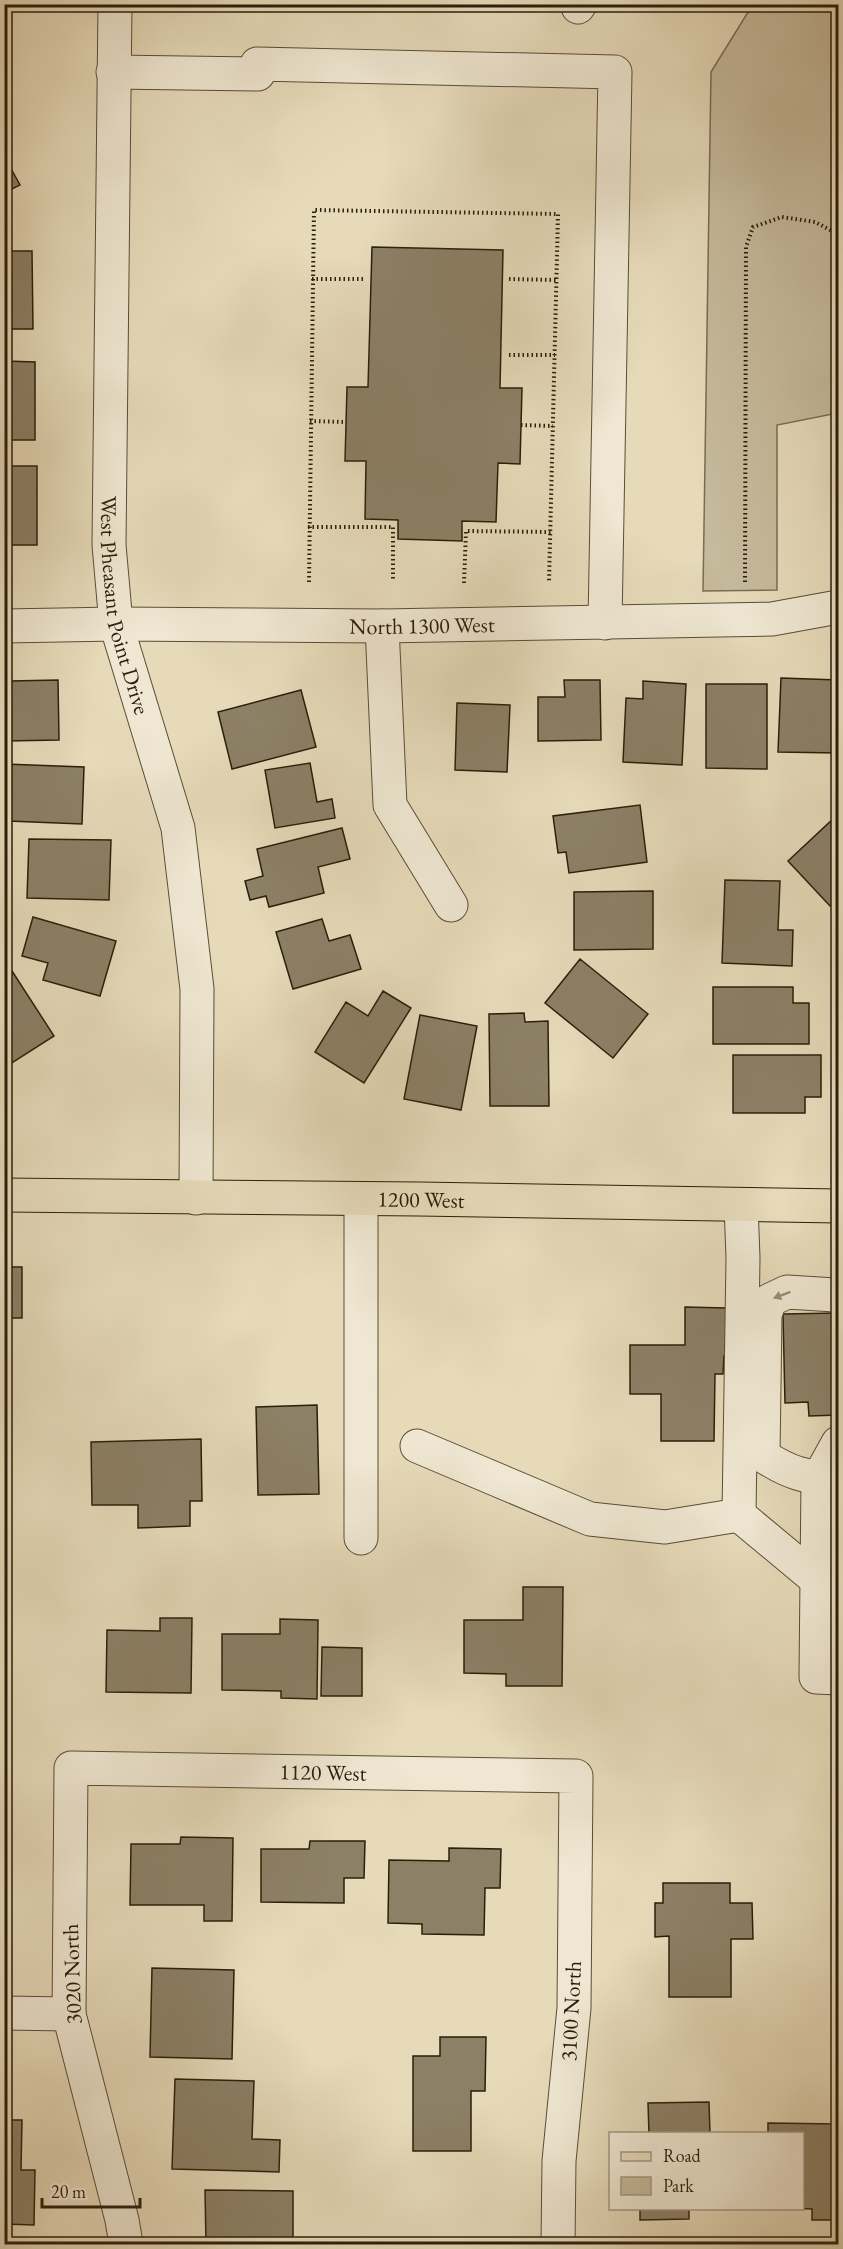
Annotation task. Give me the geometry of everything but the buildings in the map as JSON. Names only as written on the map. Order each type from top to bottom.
[{"type":"main road","name":"1200 West","points":[[4,1196],[838,1206]]},
{"type":"street","name":"West Pheasant Point Drive","points":[[115,4],[109,546],[116,624],[178,828],[197,989],[196,1198]]},
{"type":"street","points":[[113,72],[258,74],[257,64],[615,72],[605,623]]},
{"type":"street","name":"North 1300 West","points":[[4,626],[116,624],[382,626],[605,623],[772,619],[838,607]]},
{"type":"street","points":[[382,626],[390,806],[451,905]]},
{"type":"street","points":[[361,1199],[361,1538]]},
{"type":"street","points":[[739,1515],[743,1258],[741,1205]]},
{"type":"street","points":[[828,1478],[787,1471],[763,1456],[765,1315],[770,1300],[787,1292],[835,1294],[838,1297]]},
{"type":"street","points":[[838,1443],[828,1478],[816,1579],[816,1677],[838,1678]]},
{"type":"street","points":[[417,1446],[590,1519],[664,1527],[739,1515],[816,1579]]},
{"type":"street","name":"1120 West","points":[[71,1768],[576,1776]]},
{"type":"street","name":"3020 North","points":[[71,1768],[69,2014],[122,2220],[126,2244]]},
{"type":"street","name":"3100 North","points":[[558,2244],[559,2161],[574,2008],[576,1776]]},
{"type":"street","points":[[4,2013],[69,2014]]},
{"type":"path","points":[[309,582],[314,210],[558,214],[549,582]]},
{"type":"path","points":[[745,582],[746,247],[753,227],[782,217],[815,222],[838,234]]},
{"type":"path","points":[[312,279],[365,279]]},
{"type":"path","points":[[509,279],[556,280]]},
{"type":"path","points":[[509,355],[555,355]]},
{"type":"path","points":[[310,421],[346,422]]},
{"type":"path","points":[[521,425],[553,426]]},
{"type":"path","points":[[308,526],[393,527],[393,581]]},
{"type":"path","points":[[464,583],[466,531],[551,532]]},
{"type":"green space","points":[[753,4],[838,5],[838,413],[777,425],[777,590],[703,591],[711,72]]}]
